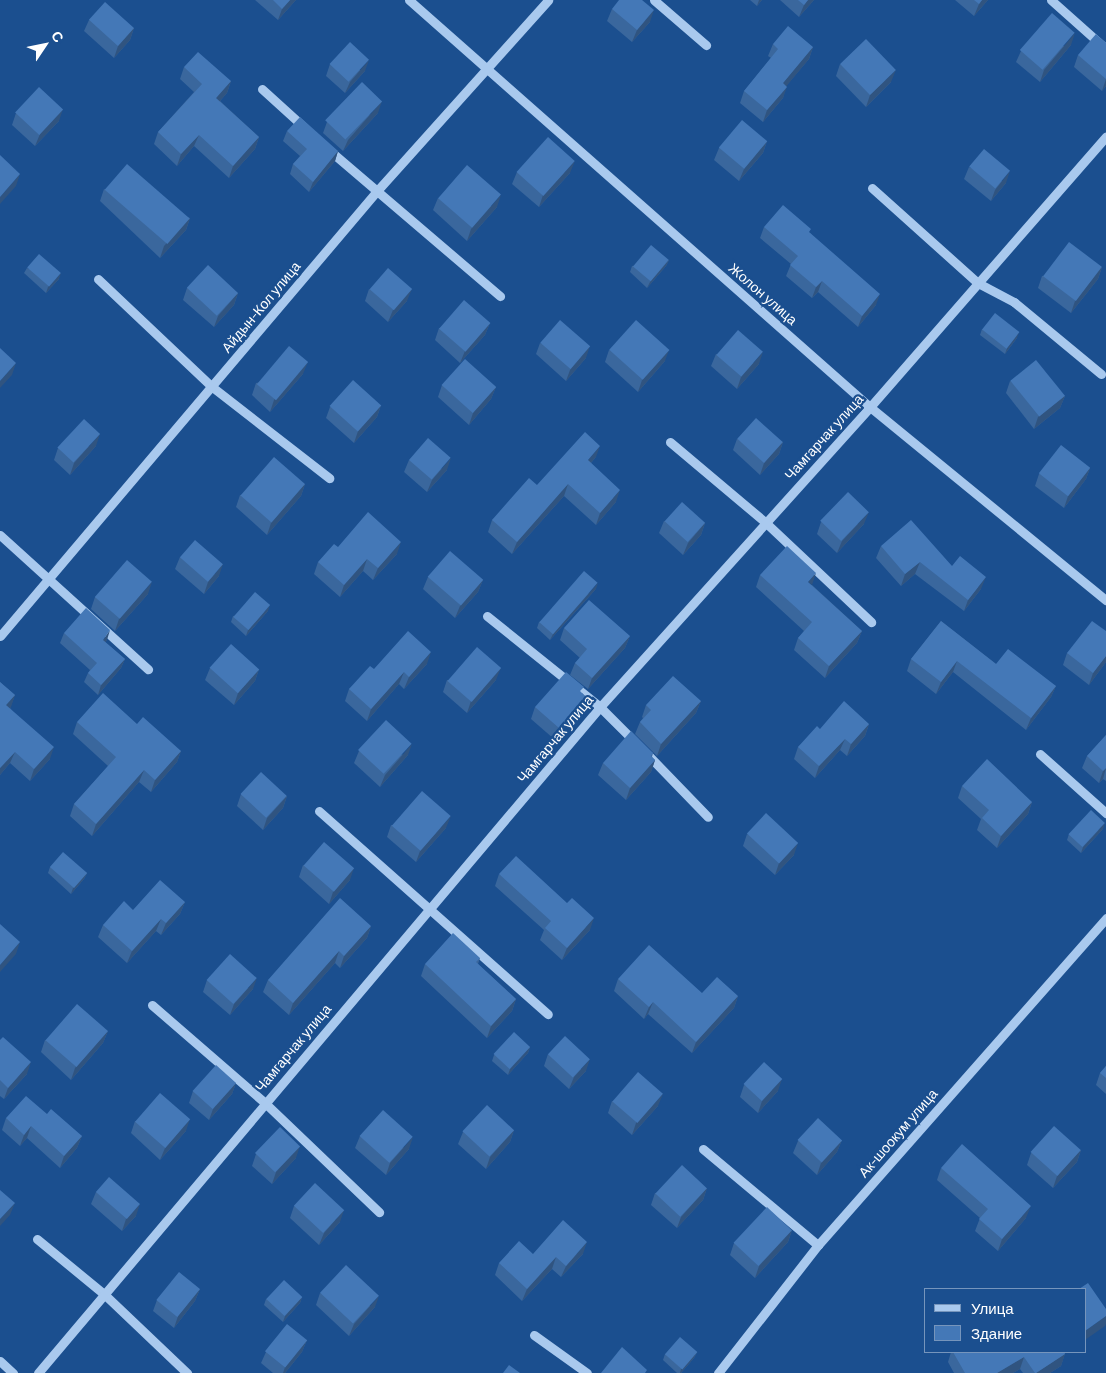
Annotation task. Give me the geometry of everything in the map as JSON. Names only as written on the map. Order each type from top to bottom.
[{"type":"street","name":"Жолон улица","points":[[409,0],[870,407],[1106,600]]},
{"type":"street","name":"Айдын-Кол улица","points":[[0,636],[376,192],[548,0]]},
{"type":"street","points":[[654,0],[706,45]]},
{"type":"street","points":[[1051,0],[1106,48]]},
{"type":"street","points":[[262,90],[376,192],[500,296]]},
{"type":"street","name":"Чамгарчак улица","points":[[38,1373],[600,706],[870,407],[1106,136]]},
{"type":"street","points":[[872,188],[978,283],[1014,302],[1101,374]]},
{"type":"street","points":[[98,279],[211,386],[328,478]]},
{"type":"street","points":[[670,442],[766,522],[871,622]]},
{"type":"street","points":[[0,535],[47,580],[148,669]]},
{"type":"street","points":[[487,616],[600,706],[708,817]]},
{"type":"street","points":[[1040,754],[1106,813]]},
{"type":"street","points":[[319,811],[548,1014]]},
{"type":"street","name":"Ак-шоокум улица","points":[[718,1373],[818,1245],[1106,918]]},
{"type":"street","points":[[152,1005],[265,1103],[379,1212]]},
{"type":"street","points":[[703,1149],[818,1245]]},
{"type":"street","points":[[37,1239],[104,1294],[188,1373]]},
{"type":"street","points":[[534,1335],[587,1373]]},
{"type":"street","points":[[0,1361],[13,1373]]},
{"type":"building","points":[[273,0],[290,0],[282,9]]},
{"type":"building","points":[[619,0],[642,0],[654,10],[637,30],[612,9]]},
{"type":"building","points":[[798,0],[808,0],[804,5]]},
{"type":"building","points":[[974,0],[982,0],[979,4]]},
{"type":"building","points":[[105,2],[134,28],[118,46],[89,20]]},
{"type":"building","points":[[1052,13],[1075,33],[1042,70],[1020,50]]},
{"type":"building","points":[[788,26],[813,47],[783,83],[787,87],[767,110],[744,91],[778,49],[773,44]]},
{"type":"building","points":[[1096,34],[1106,43],[1106,79],[1078,55]]},
{"type":"building","points":[[866,39],[896,70],[870,95],[840,64]]},
{"type":"building","points":[[350,42],[369,60],[349,82],[330,64]]},
{"type":"building","points":[[198,52],[231,81],[216,98],[259,137],[233,166],[199,135],[181,154],[158,132],[202,84],[184,67]]},
{"type":"building","points":[[362,82],[382,101],[345,140],[325,120]]},
{"type":"building","points":[[39,87],[63,110],[39,135],[15,113]]},
{"type":"building","points":[[300,117],[338,151],[313,182],[293,164],[307,149],[287,131]]},
{"type":"building","points":[[742,120],[767,141],[744,169],[719,148]]},
{"type":"building","points":[[548,137],[575,161],[543,196],[517,172]]},
{"type":"building","points":[[984,149],[1010,171],[995,188],[969,167]]},
{"type":"building","points":[[0,155],[20,174],[0,197]]},
{"type":"building","points":[[127,164],[190,218],[167,244],[105,190]]},
{"type":"building","points":[[467,165],[501,195],[472,228],[438,198]]},
{"type":"building","points":[[783,205],[811,229],[809,232],[880,294],[862,316],[822,281],[816,287],[790,265],[798,256],[764,227]]},
{"type":"building","points":[[1069,242],[1102,267],[1076,301],[1043,276]]},
{"type":"building","points":[[651,245],[669,260],[651,281],[633,266]]},
{"type":"building","points":[[39,254],[61,273],[49,287],[27,268]]},
{"type":"building","points":[[208,265],[238,293],[217,316],[187,288]]},
{"type":"building","points":[[388,268],[412,289],[394,310],[370,289]]},
{"type":"building","points":[[464,300],[490,323],[465,352],[439,329]]},
{"type":"building","points":[[995,313],[1019,332],[1006,349],[982,330]]},
{"type":"building","points":[[560,320],[590,346],[571,369],[540,343]]},
{"type":"building","points":[[636,320],[669,350],[643,380],[609,350]]},
{"type":"building","points":[[738,330],[763,352],[741,377],[716,355]]},
{"type":"building","points":[[289,346],[308,362],[276,400],[257,384]]},
{"type":"building","points":[[0,348],[16,363],[0,381]]},
{"type":"building","points":[[465,359],[496,387],[473,413],[442,385]]},
{"type":"building","points":[[1036,360],[1065,396],[1039,417],[1010,381]]},
{"type":"building","points":[[353,380],[381,405],[358,431],[330,406]]},
{"type":"building","points":[[756,418],[783,442],[764,463],[737,439]]},
{"type":"building","points":[[84,419],[100,434],[73,463],[57,448]]},
{"type":"building","points":[[585,432],[600,446],[588,460],[620,490],[600,513],[568,484],[517,542],[492,520],[529,478],[537,485]]},
{"type":"building","points":[[428,438],[451,458],[432,480],[409,460]]},
{"type":"building","points":[[1061,445],[1090,468],[1068,496],[1039,473]]},
{"type":"building","points":[[274,457],[305,484],[271,522],[241,495]]},
{"type":"building","points":[[848,492],[869,512],[841,541],[820,521]]},
{"type":"building","points":[[682,502],[705,523],[688,542],[665,521]]},
{"type":"building","points":[[368,512],[401,542],[378,568],[367,559],[344,585],[318,562],[334,544],[338,547]]},
{"type":"building","points":[[911,520],[952,566],[960,556],[986,577],[968,600],[920,562],[905,574],[881,546]]},
{"type":"building","points":[[195,540],[223,564],[208,582],[180,557]]},
{"type":"building","points":[[787,546],[816,573],[808,582],[862,631],[829,666],[798,638],[812,622],[760,575]]},
{"type":"building","points":[[450,551],[483,580],[461,606],[428,577]]},
{"type":"building","points":[[127,560],[152,582],[120,619],[95,597]]},
{"type":"building","points":[[584,571],[598,583],[553,634],[539,622]]},
{"type":"building","points":[[255,592],[270,605],[248,630],[233,617]]},
{"type":"building","points":[[589,600],[630,636],[592,678],[575,663],[587,649],[564,628]]},
{"type":"building","points":[[86,608],[110,630],[103,640],[125,659],[101,685],[88,673],[97,663],[64,633]]},
{"type":"building","points":[[941,621],[996,664],[1008,649],[1056,686],[1031,718],[957,661],[941,682],[911,659]]},
{"type":"building","points":[[1092,621],[1106,631],[1106,656],[1093,673],[1067,653]]},
{"type":"building","points":[[408,631],[431,652],[409,677],[404,672],[371,709],[349,689],[370,666],[374,669]]},
{"type":"building","points":[[231,644],[259,669],[238,693],[210,668]]},
{"type":"building","points":[[477,647],[501,668],[472,702],[447,681]]},
{"type":"building","points":[[566,672],[584,687],[580,691],[586,697],[559,728],[535,707]]},
{"type":"building","points":[[673,676],[701,701],[661,744],[640,722],[651,710],[646,705]]},
{"type":"building","points":[[0,682],[15,695],[6,705],[54,747],[34,769],[15,752],[0,768]]},
{"type":"building","points":[[103,693],[137,724],[143,717],[181,751],[155,780],[144,770],[96,824],[74,804],[116,757],[77,722]]},
{"type":"building","points":[[844,701],[869,724],[851,744],[845,739],[819,766],[798,747],[817,726],[820,729]]},
{"type":"building","points":[[386,720],[412,744],[384,774],[358,750]]},
{"type":"building","points":[[631,731],[653,753],[651,756],[655,760],[630,788],[603,763]]},
{"type":"building","points":[[1106,735],[1106,768],[1103,771],[1087,756]]},
{"type":"building","points":[[987,759],[1032,802],[1001,836],[982,818],[989,810],[962,786]]},
{"type":"building","points":[[261,772],[287,796],[266,818],[241,794]]},
{"type":"building","points":[[422,791],[451,816],[421,851],[392,826]]},
{"type":"building","points":[[1091,810],[1105,823],[1082,847],[1068,834]]},
{"type":"building","points":[[766,813],[798,843],[779,863],[747,833]]},
{"type":"building","points":[[324,842],[354,868],[334,892],[304,865]]},
{"type":"building","points":[[63,852],[87,873],[74,888],[50,867]]},
{"type":"building","points":[[516,856],[567,903],[572,898],[594,918],[567,948],[545,928],[551,921],[499,874]]},
{"type":"building","points":[[160,880],[185,902],[166,923],[161,919],[132,951],[103,925],[124,901],[133,910]]},
{"type":"building","points":[[340,898],[371,926],[344,956],[339,951],[293,1003],[268,980]]},
{"type":"building","points":[[0,924],[20,942],[0,965]]},
{"type":"building","points":[[453,933],[480,958],[476,962],[516,999],[491,1026],[425,964]]},
{"type":"building","points":[[649,945],[702,993],[717,977],[738,996],[696,1042],[653,1002],[649,1007],[618,979]]},
{"type":"building","points":[[230,954],[257,978],[233,1004],[207,980]]},
{"type":"building","points":[[77,1004],[108,1031],[76,1067],[46,1040]]},
{"type":"building","points":[[514,1032],[530,1047],[510,1069],[494,1054]]},
{"type":"building","points":[[565,1036],[590,1059],[573,1077],[548,1054]]},
{"type":"building","points":[[3,1037],[31,1062],[8,1088],[0,1080],[0,1040]]},
{"type":"building","points":[[764,1062],[782,1079],[762,1101],[744,1084]]},
{"type":"building","points":[[216,1065],[236,1083],[213,1109],[193,1091]]},
{"type":"building","points":[[1106,1066],[1106,1078],[1100,1073]]},
{"type":"building","points":[[638,1072],[663,1094],[637,1123],[612,1101]]},
{"type":"building","points":[[160,1093],[190,1119],[165,1148],[135,1122]]},
{"type":"building","points":[[26,1096],[47,1114],[51,1109],[82,1136],[64,1156],[31,1126],[24,1135],[6,1118]]},
{"type":"building","points":[[487,1105],[514,1130],[490,1157],[462,1131]]},
{"type":"building","points":[[383,1110],[413,1137],[389,1163],[360,1136]]},
{"type":"building","points":[[818,1118],[842,1141],[822,1162],[798,1140]]},
{"type":"building","points":[[1054,1126],[1081,1150],[1057,1176],[1031,1152]]},
{"type":"building","points":[[280,1127],[300,1146],[275,1172],[255,1153]]},
{"type":"building","points":[[962,1144],[1031,1206],[1002,1239],[979,1219],[988,1209],[941,1168]]},
{"type":"building","points":[[682,1165],[707,1188],[680,1217],[655,1194]]},
{"type":"building","points":[[109,1177],[140,1204],[127,1219],[96,1192]]},
{"type":"building","points":[[315,1183],[344,1210],[323,1233],[294,1206]]},
{"type":"building","points":[[0,1190],[15,1203],[0,1219]]},
{"type":"building","points":[[767,1207],[792,1230],[758,1266],[734,1243]]},
{"type":"building","points":[[563,1220],[587,1242],[566,1266],[556,1257],[527,1289],[499,1263],[519,1241],[533,1254]]},
{"type":"building","points":[[346,1265],[379,1296],[353,1323],[320,1293]]},
{"type":"building","points":[[179,1272],[200,1289],[177,1317],[156,1300]]},
{"type":"building","points":[[284,1280],[302,1297],[285,1316],[266,1299]]},
{"type":"building","points":[[1088,1283],[1106,1309],[1106,1316],[1086,1330],[1086,1288],[1080,1288]]},
{"type":"building","points":[[287,1324],[307,1340],[285,1368],[265,1351]]},
{"type":"building","points":[[680,1337],[697,1352],[682,1369],[665,1354]]},
{"type":"building","points":[[622,1347],[647,1370],[645,1373],[601,1373]]},
{"type":"building","points":[[954,1353],[1065,1354],[1036,1373],[1024,1357],[997,1373],[965,1373]]},
{"type":"building","points":[[509,1365],[520,1373],[503,1373]]}]
